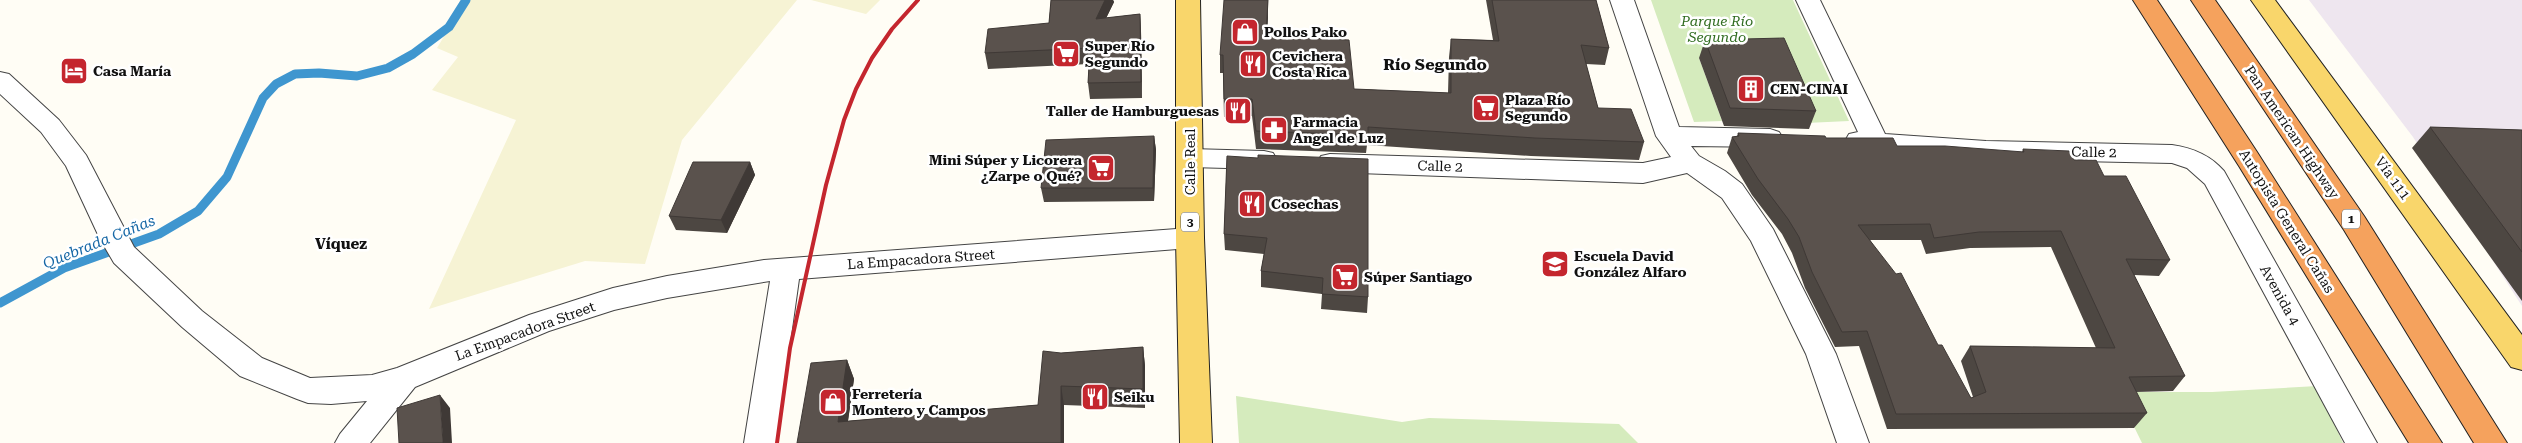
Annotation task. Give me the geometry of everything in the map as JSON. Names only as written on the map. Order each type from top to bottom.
[{"type":"highway","name":"Autopista General Cañas","points":[[2146,0],[2426,443]]},
{"type":"highway","name":"Pan American Highway","points":[[2203,0],[2354,223],[2491,443]]},
{"type":"main road","name":"Calle Real","points":[[1188,0],[1190,238],[1196,443]]},
{"type":"main road","name":"Vía 111","points":[[2262,0],[2364,137],[2522,358]]},
{"type":"street","points":[[1622,0],[1669,136],[1690,164],[1716,178],[1732,191],[1763,236],[1822,354],[1853,443]]},
{"type":"street","points":[[1808,0],[1876,142]]},
{"type":"street","name":"La Empacadora Street","points":[[0,80],[50,126],[77,162],[119,247],[192,319],[251,367],[288,384],[308,390],[348,391],[372,388],[404,378],[539,323],[613,299],[667,287],[786,269],[1190,238]]},
{"type":"street","points":[[1669,136],[1796,139]]},
{"type":"street","name":"Calle 2","points":[[1836,141],[1986,150],[2172,154],[2188,157]]},
{"type":"street","name":"Avenida 4","points":[[2188,157],[2203,163],[2215,178],[2361,443]]},
{"type":"street","name":"Calle 2","points":[[1190,158],[1643,173],[1690,164]]},
{"type":"street","points":[[760,443],[786,269]]},
{"type":"street","points":[[352,443],[404,378]]},
{"type":"shaded area","points":[[466,0],[797,0],[682,140],[645,264],[585,261],[429,309],[516,120],[432,90],[458,57],[437,48]]},
{"type":"shaded area","points":[[811,0],[880,0],[866,14]]},
{"type":"shaded area","points":[[2309,0],[2522,0],[2522,306],[2413,137]]},
{"type":"green space","name":"Parque Río Segundo","points":[[1651,0],[1793,0],[1849,121],[1806,123],[1699,58],[1722,121],[1694,122]]},
{"type":"green space","points":[[2317,386],[2343,443],[2142,443],[2117,392],[2212,392]]},
{"type":"green space","points":[[1236,396],[1402,422],[1429,418],[1619,424],[1638,443],[1239,443]]},
{"type":"building","points":[[1051,0],[1105,0],[1096,19],[1140,14],[1141,82],[1088,83],[1090,48],[985,53],[988,29],[1049,23]]},
{"type":"building","points":[[1224,0],[1268,0],[1266,36],[1349,40],[1354,89],[1451,93],[1451,39],[1499,41],[1492,0],[1596,0],[1609,48],[1581,45],[1598,108],[1631,109],[1644,142],[1535,138],[1368,127],[1368,135],[1256,131],[1252,99],[1224,99],[1223,55],[1220,55]]},
{"type":"building","name":"CEN-CINAI","points":[[1784,38],[1816,111],[1730,108],[1705,40]]},
{"type":"building","points":[[2430,127],[2522,130],[2522,252]]},
{"type":"building","points":[[1738,133],[1825,136],[1826,138],[1893,138],[1897,146],[1945,146],[2024,152],[2023,149],[2069,151],[2074,160],[2096,160],[2104,176],[2126,176],[2170,260],[2126,259],[2185,376],[2129,377],[2147,413],[1896,414],[1867,331],[1842,332],[1812,272],[1799,237],[1758,179],[1732,137],[1739,136]],"holes":[[[1930,224],[1934,238],[1979,232],[2061,231],[2115,348],[1970,346],[1986,392],[1971,398],[1942,345],[1938,345],[1901,273],[1896,274],[1858,225]]]},
{"type":"building","points":[[1154,136],[1153,188],[1041,188],[1046,140]]},
{"type":"building","points":[[1258,155],[1368,159],[1368,297],[1322,294],[1323,278],[1261,271],[1267,238],[1224,234],[1227,156],[1258,158]]},
{"type":"building","points":[[693,162],[750,162],[721,220],[669,216]]},
{"type":"building","points":[[1143,347],[1143,389],[1061,386],[1061,443],[797,443],[811,363],[847,360],[838,422],[1038,405],[1043,351],[1061,353]]},
{"type":"building","points":[[440,395],[443,443],[399,443],[397,408]]},
{"type":"waterway","name":"Quebrada Cañas","points":[[0,303],[64,268],[159,234],[198,211],[227,177],[263,98],[276,84],[295,74],[319,73],[357,76],[388,68],[413,54],[449,27],[466,0]]},
{"type":"railway","points":[[777,443],[790,348],[826,185],[844,120],[856,89],[872,58],[892,29],[918,0]]},
{"type":"place","name":"Pollos Pako","points":[[1245,32]]},
{"type":"place","name":"Super Río Segundo","points":[[1066,54]]},
{"type":"place","name":"Cevichera Costa Rica","points":[[1253,64]]},
{"type":"place","name":"Casa María","points":[[74,71]]},
{"type":"place","name":"CEN-CINAI","points":[[1751,89]]},
{"type":"place","name":"Plaza Río Segundo","points":[[1486,108]]},
{"type":"place","name":"Taller de Hamburguesas","points":[[1238,111]]},
{"type":"place","name":"Farmacia Angel de Luz","points":[[1274,130]]},
{"type":"place","name":"Mini Súper y Licorera ¿Zarpe o Qué?","points":[[1101,168]]},
{"type":"place","name":"Cosechas","points":[[1252,204]]},
{"type":"place","name":"Escuela David González Alfaro","points":[[1555,264]]},
{"type":"place","name":"Súper Santiago","points":[[1345,277]]},
{"type":"place","name":"Seiku","points":[[1095,397]]},
{"type":"place","name":"Ferretería Montero y Campos","points":[[833,402]]},
{"type":"district","name":"Río Segundo","points":[[1435,64]]},
{"type":"district","name":"Víquez","points":[[341,244]]}]
